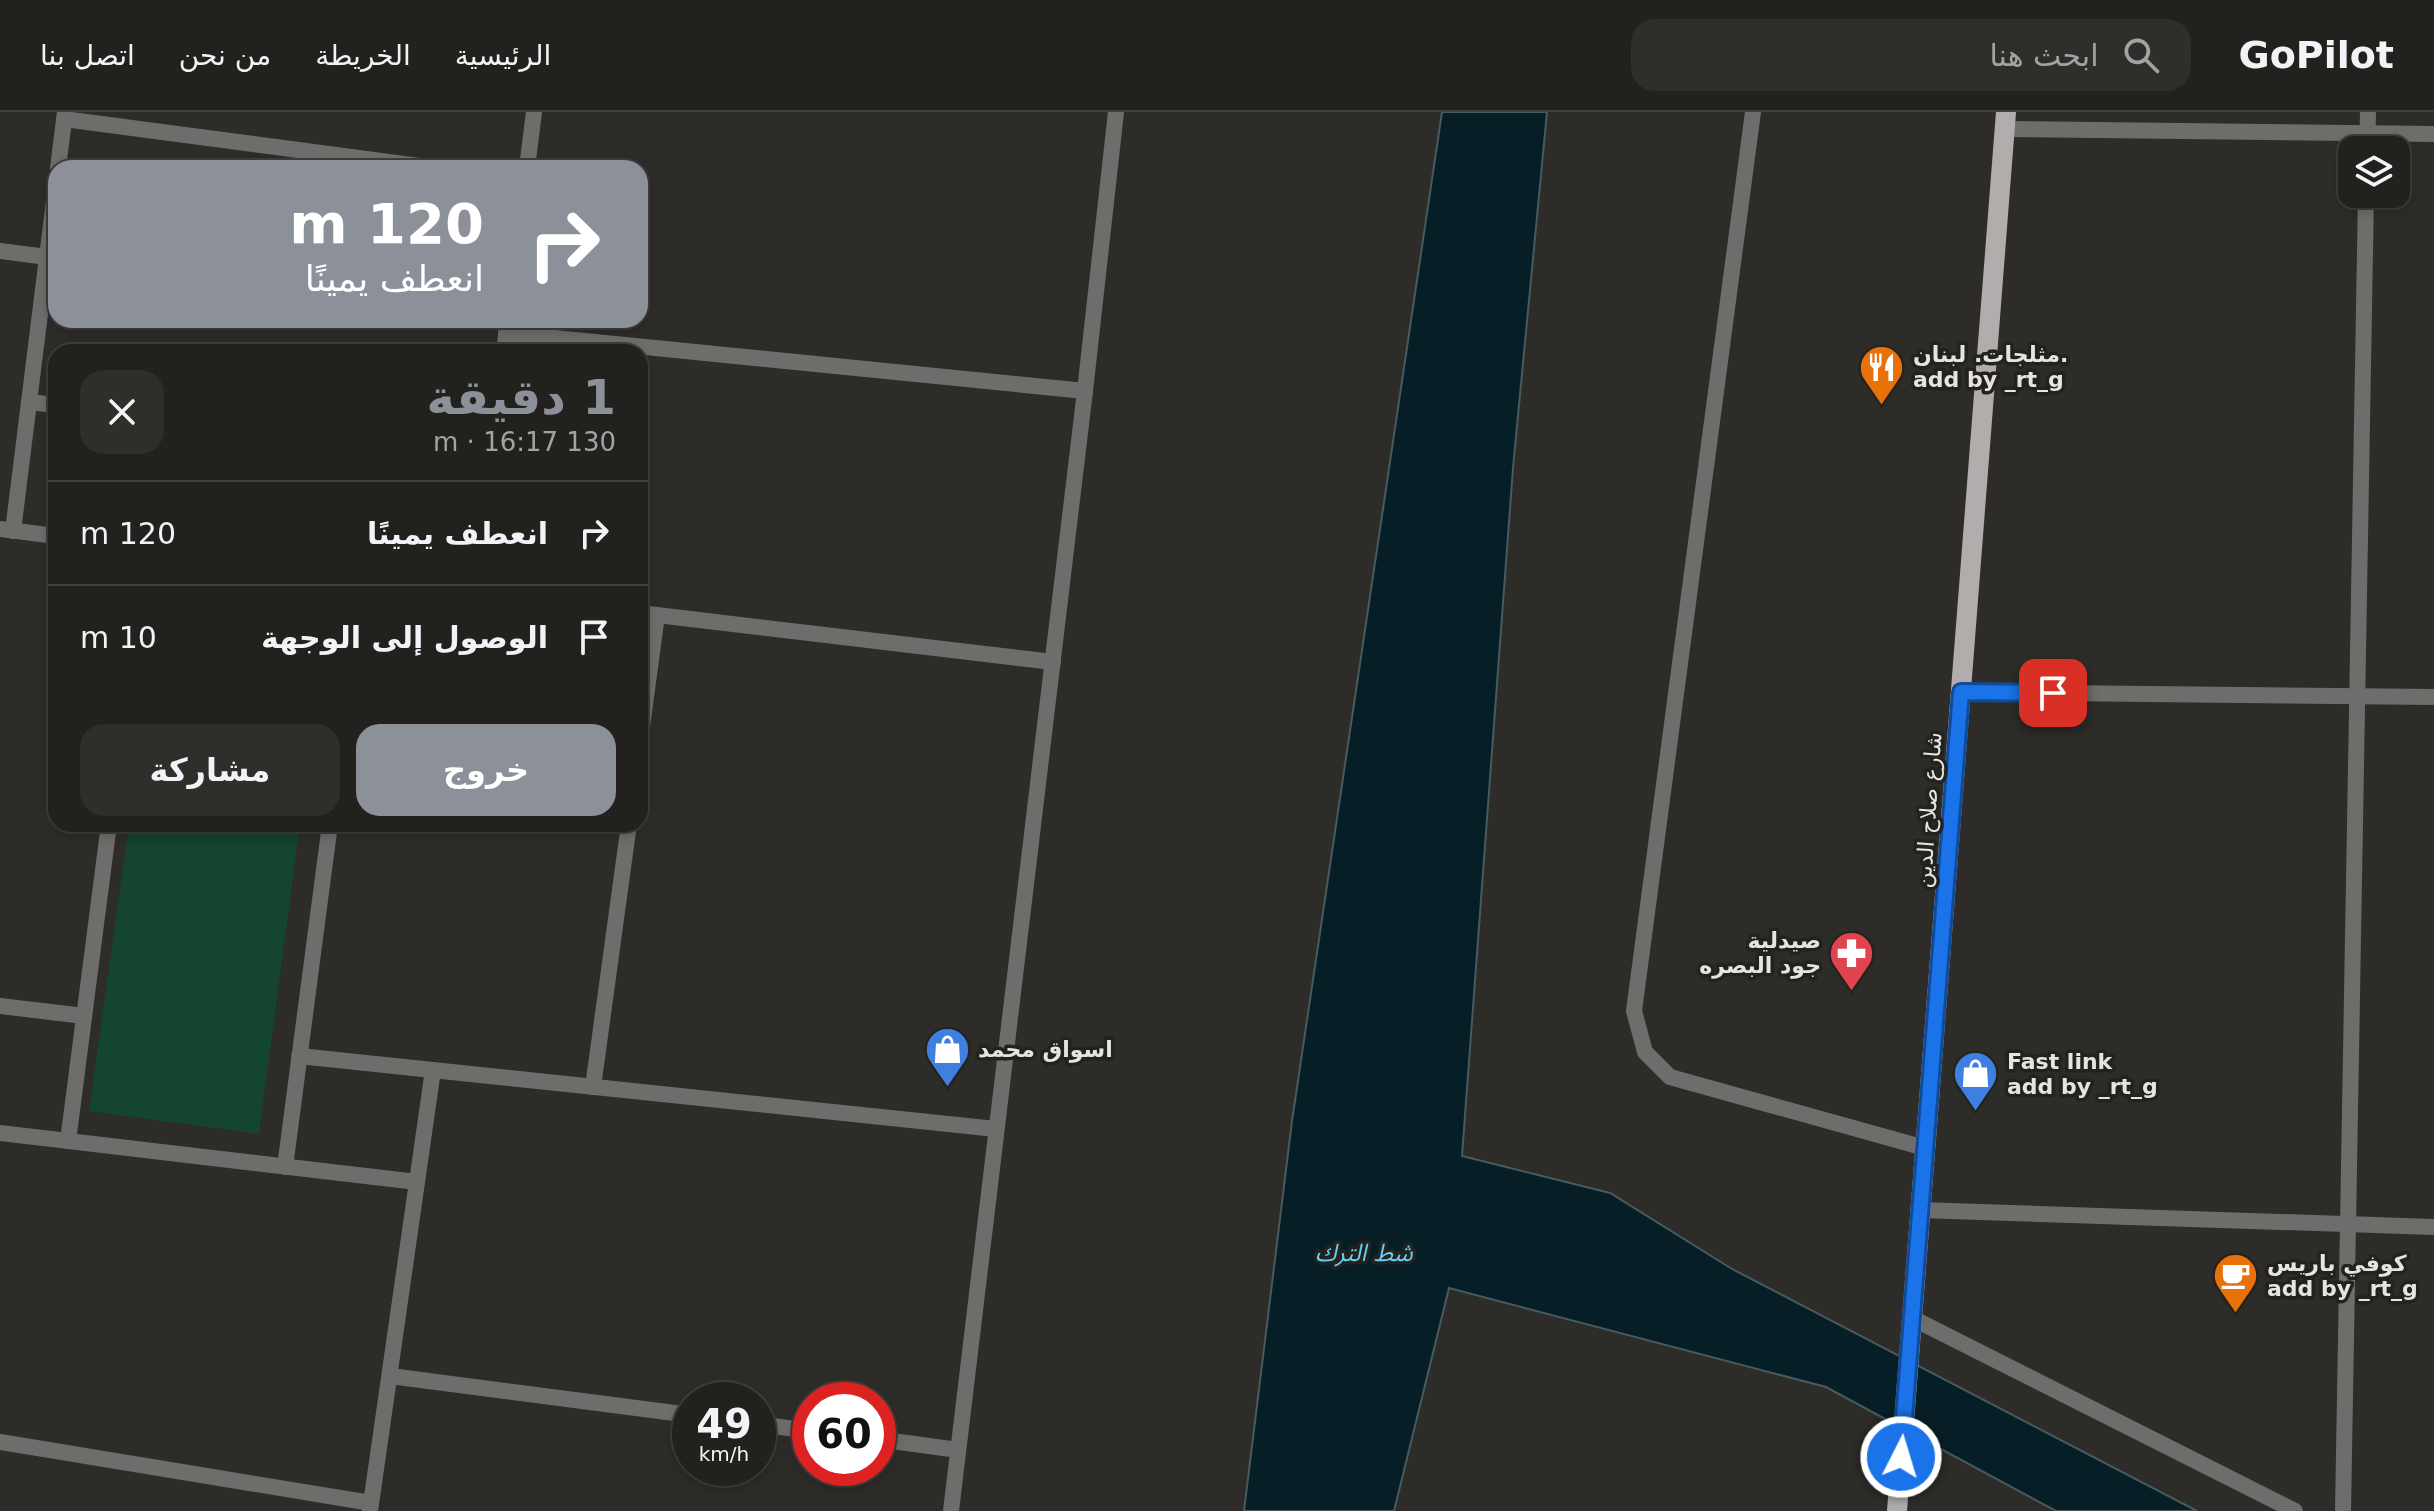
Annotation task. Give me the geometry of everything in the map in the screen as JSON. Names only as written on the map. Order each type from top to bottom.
[{"type":"main road","name":"شارع صلاح الدين","points":[[1897,1511],[2005,121]]},
{"type":"street","points":[[528,160],[534,112]]},
{"type":"street","points":[[951,1511],[1116,112]]},
{"type":"street","points":[[1753,112],[1634,1011],[1645,1052],[1670,1077],[1925,1148]]},
{"type":"street","points":[[2367,136],[2368,112]]},
{"type":"street","points":[[59,160],[65,115],[378,160]]},
{"type":"street","points":[[2005,121],[2338,140]]},
{"type":"street","points":[[2410,137],[2434,134]]},
{"type":"street","points":[[2343,1511],[2366,208]]},
{"type":"street","points":[[48,249],[29,402],[7,530],[48,535]]},
{"type":"street","points":[[0,251],[47,257]]},
{"type":"street","points":[[525,328],[1085,391]]},
{"type":"street","points":[[29,402],[48,404]]},
{"type":"street","points":[[648,614],[1053,662]]},
{"type":"street","points":[[648,682],[657,615]]},
{"type":"street","points":[[1961,692],[2434,697]]},
{"type":"street","points":[[68,1141],[108,832]]},
{"type":"street","points":[[285,1167],[329,832]]},
{"type":"street","points":[[593,1087],[628,832]]},
{"type":"street","points":[[0,1006],[84,1016]]},
{"type":"street","points":[[299,1056],[996,1129]]},
{"type":"street","points":[[0,1442],[370,1507],[433,1070]]},
{"type":"street","points":[[0,1133],[417,1182]]},
{"type":"street","points":[[1920,1210],[2434,1227]]},
{"type":"street","points":[[1912,1318],[2295,1511]]},
{"type":"street","points":[[390,1376],[672,1413]]},
{"type":"street","points":[[896,1441],[958,1450]]},
{"type":"green space","points":[[128,832],[299,832],[259,1134],[89,1111]]},
{"type":"water","name":"شط الترك","points":[[1442,112],[1547,112],[1513,468],[1462,1156],[1610,1193],[1732,1269],[2197,1511],[2056,1511],[1826,1387],[1449,1288],[1394,1511],[1244,1511],[1292,1121]]},
{"type":"place","name":"مثلجات. لبنان. add by _rt_g","points":[[1882,406]]},
{"type":"place","name":"صيدلية جود البصره","points":[[1852,992]]},
{"type":"place","name":"اسواق محمد","points":[[947,1088]]},
{"type":"place","name":"Fast link add by _rt_g","points":[[1976,1113]]},
{"type":"place","name":"كوفي باريس add by _rt_g","points":[[2236,1315]]},
{"type":"route","points":[[1901,1457],[1961,692],[2053,693]]}]
